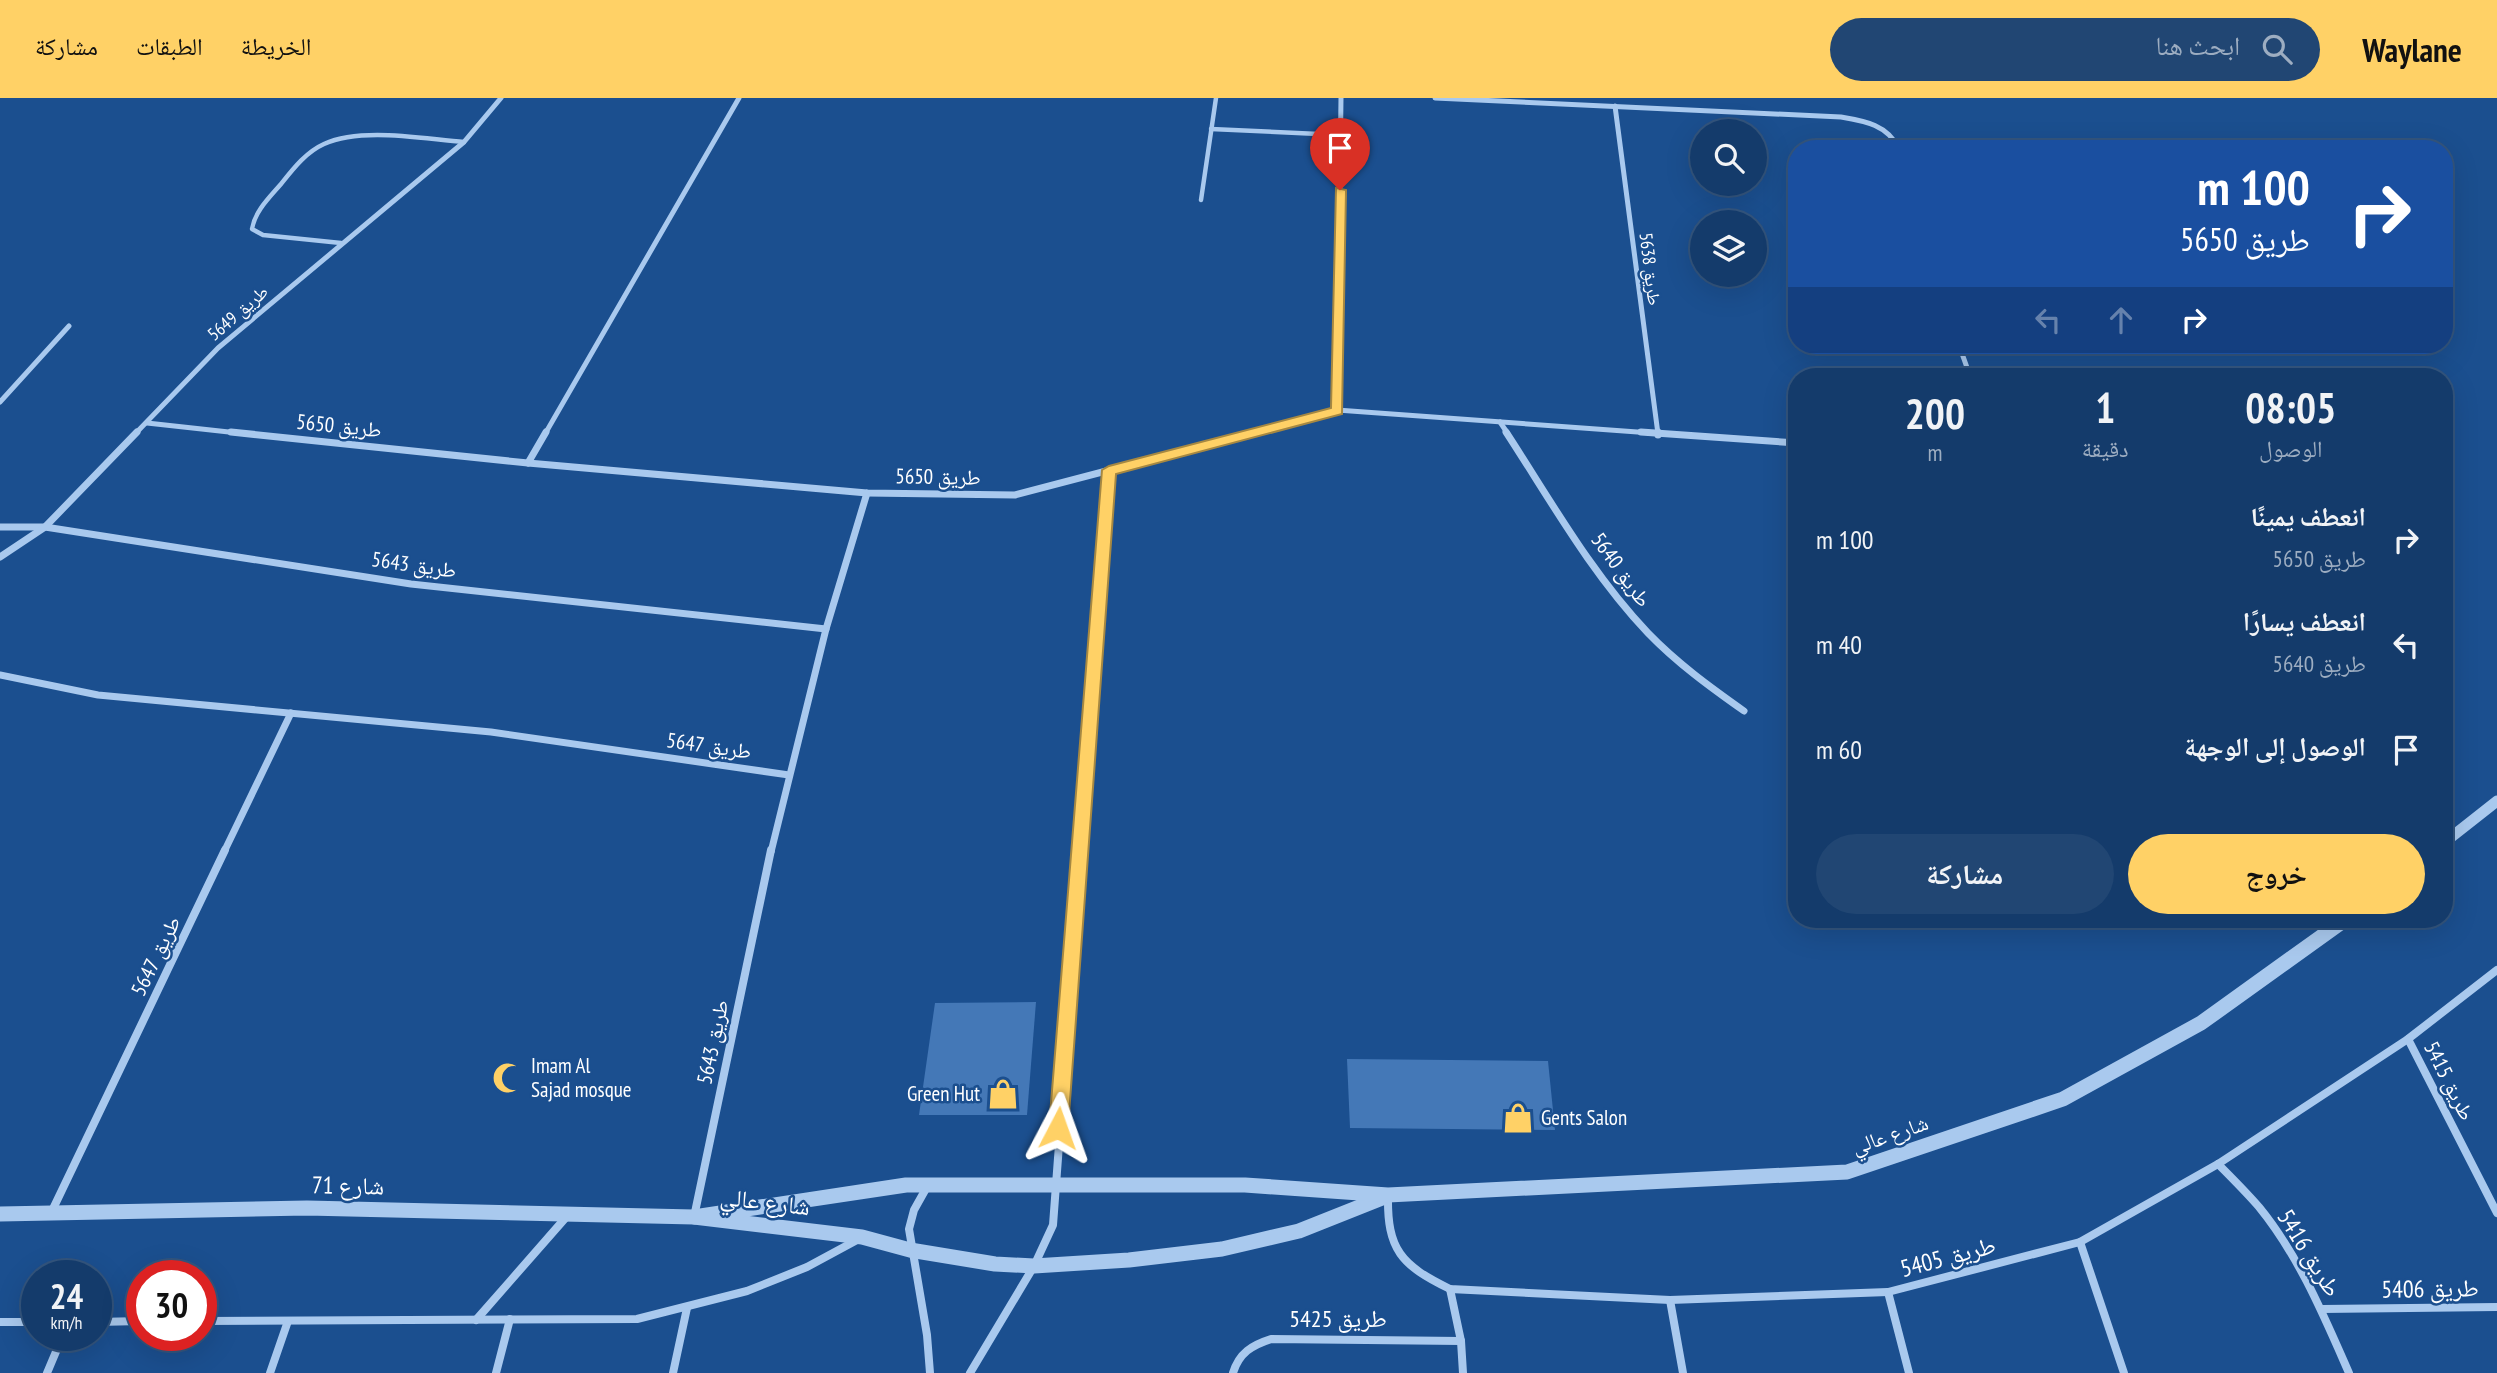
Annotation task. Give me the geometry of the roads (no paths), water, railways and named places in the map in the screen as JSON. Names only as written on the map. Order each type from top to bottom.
[{"type":"street","name":"طريق 5649","points":[[0,557],[45,527],[218,348],[464,142],[501,98]]},
{"type":"street","points":[[528,463],[738,98]]},
{"type":"street","points":[[1341,98],[1337,410],[1788,442]]},
{"type":"street","points":[[1435,98],[1840,117],[1874,123],[1894,140]]},
{"type":"street","name":"طريق 5638","points":[[1615,106],[1658,435]]},
{"type":"street","points":[[0,402],[69,326]]},
{"type":"street","name":"طريق 5650","points":[[147,423],[528,463],[867,493],[1015,495],[1337,410]]},
{"type":"street","name":"طريق 5640","points":[[1500,422],[1612,591],[1638,622],[1677,661],[1744,711]]},
{"type":"street","points":[[970,1373],[1034,1266],[1053,1225],[1054,1183],[1109,470]]},
{"type":"street","name":"طريق 5643","points":[[694,1217],[789,775],[825,629],[867,493]]},
{"type":"street","name":"طريق 5643","points":[[0,527],[45,527],[411,584],[825,629]]},
{"type":"street","name":"طريق 5647","points":[[0,675],[98,695],[491,732],[789,775]]},
{"type":"street","name":"طريق 5647","points":[[51,1213],[291,713]]},
{"type":"street","points":[[2453,836],[2497,801]]},
{"type":"street","name":"شارع عالي","points":[[694,1217],[884,1187],[928,1184],[1245,1185],[1388,1195],[1847,1172],[2063,1099],[2201,1023],[2333,928]]},
{"type":"street","name":"طريق 5405","points":[[1388,1195],[1388,1231],[1401,1255],[1424,1278],[1450,1289],[1670,1300],[1888,1292],[2080,1242],[2218,1164],[2408,1040],[2497,970]]},
{"type":"street","name":"طريق 5415","points":[[2408,1040],[2497,1213]]},
{"type":"street","name":"طريق 5416","points":[[2218,1164],[2259,1208],[2293,1257],[2322,1309],[2349,1373]]},
{"type":"street","points":[[928,1184],[911,1221],[911,1250],[927,1335],[930,1373]]},
{"type":"street","name":"شارع عالي","points":[[694,1217],[862,1237],[911,1250],[995,1264],[1034,1266],[1129,1260],[1222,1249],[1299,1231],[1388,1195]]},
{"type":"street","name":"شارع 71","points":[[0,1214],[307,1208],[694,1217]]},
{"type":"street","points":[[476,1320],[569,1214]]},
{"type":"street","points":[[217,1321],[637,1319],[747,1291],[807,1267],[862,1237]]},
{"type":"street","points":[[2080,1242],[2124,1373]]},
{"type":"street","points":[[1450,1289],[1461,1341],[1464,1373]]},
{"type":"street","points":[[1888,1292],[1909,1373]]},
{"type":"street","points":[[1670,1300],[1683,1373]]},
{"type":"street","name":"طريق 5406","points":[[2322,1309],[2497,1307]]},
{"type":"street","points":[[673,1373],[687,1308]]},
{"type":"street","points":[[496,1373],[510,1319]]},
{"type":"street","points":[[270,1373],[288,1321]]},
{"type":"street","points":[[0,1322],[21,1322]]},
{"type":"street","name":"طريق 5425","points":[[1233,1373],[1235,1362],[1250,1345],[1271,1339],[1461,1341]]},
{"type":"street","points":[[47,1373],[56,1351]]},
{"type":"lane","points":[[1201,200],[1216,98]]},
{"type":"lane","points":[[1211,129],[1340,135]]},
{"type":"lane","points":[[341,243],[263,235],[252,229],[254,217],[310,152],[324,143],[342,138],[366,137],[464,142]]},
{"type":"place","name":"Imam Al Sajad mosque","points":[[508,1078]]},
{"type":"place","name":"Green Hut","points":[[1003,1094]]},
{"type":"place","name":"Gents Salon","points":[[1518,1118]]}]
